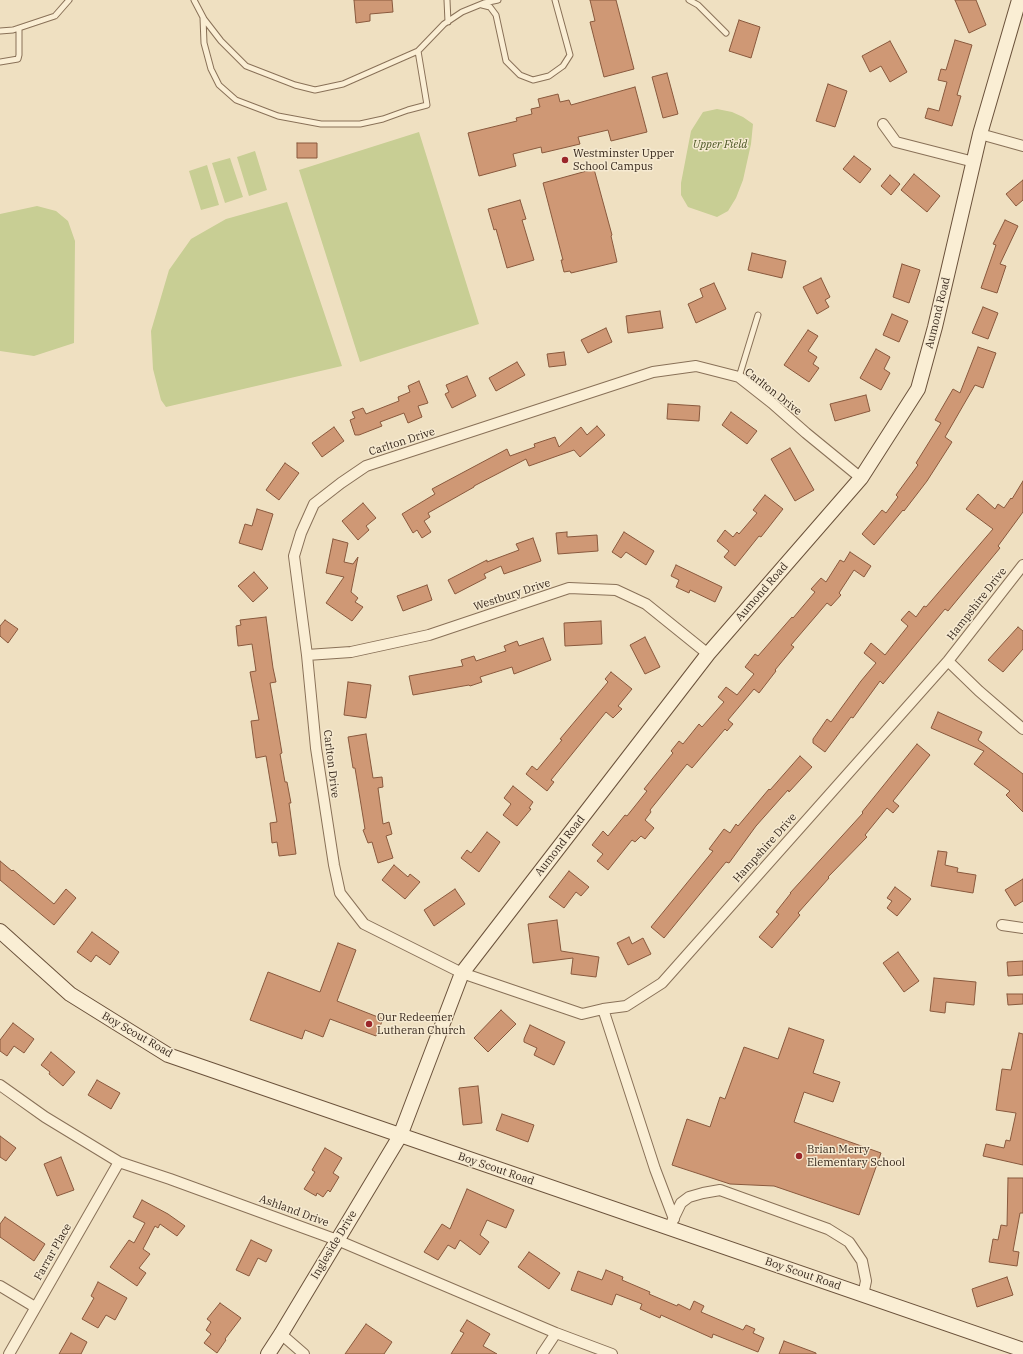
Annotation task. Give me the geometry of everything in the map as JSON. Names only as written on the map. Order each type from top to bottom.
[{"type":"street","name":"Aumond Road","points":[[400,1136],[462,973],[708,654],[861,478],[918,390],[935,327],[980,134],[1019,0]]},
{"type":"street","points":[[883,124],[896,142],[974,162]]},
{"type":"street","points":[[980,134],[1023,146]]},
{"type":"street","name":"Carlton Drive","points":[[462,973],[364,924],[340,893],[332,858],[316,748],[308,656],[294,556],[314,504],[366,466],[653,372],[696,366],[739,378],[772,403],[861,478]]},
{"type":"street","name":"Hampshire Drive","points":[[462,973],[582,1014],[626,1006],[662,983],[948,661],[1023,565]]},
{"type":"street","name":"Westbury Drive","points":[[308,656],[351,652],[429,635],[570,588],[616,590],[640,601],[708,654]]},
{"type":"street","points":[[948,661],[979,691],[1023,729]]},
{"type":"street","points":[[1002,925],[1023,928]]},
{"type":"street","name":"Boy Scout Road","points":[[0,931],[70,994],[168,1055],[400,1136],[671,1224],[863,1295],[1023,1350]]},
{"type":"street","points":[[603,1009],[655,1169],[671,1224]]},
{"type":"street","name":"Ashland Drive","points":[[0,1085],[45,1117],[119,1162],[337,1240],[556,1333],[612,1354]]},
{"type":"street","name":"Ingleside Drive","points":[[268,1354],[400,1136]]},
{"type":"street","name":"Farrar Place","points":[[9,1354],[119,1162]]},
{"type":"street","points":[[671,1224],[681,1203],[689,1197],[720,1190],[828,1229],[849,1242],[862,1261],[866,1281],[863,1295]]},
{"type":"street","points":[[0,1286],[36,1307]]},
{"type":"street","points":[[542,1354],[556,1333]]},
{"type":"street","points":[[281,1334],[304,1354]]},
{"type":"lane","points":[[0,30],[19,28],[56,16],[69,0]]},
{"type":"lane","points":[[194,0],[203,17],[221,41],[246,66],[295,85],[315,90],[344,84],[418,51],[448,22],[462,12],[498,0]]},
{"type":"lane","points":[[447,0],[448,22]]},
{"type":"lane","points":[[482,5],[490,7],[496,15],[506,61],[520,75],[533,80],[549,76],[563,66],[570,55],[555,0]]},
{"type":"lane","points":[[689,0],[698,5],[726,33]]},
{"type":"lane","points":[[203,17],[204,43],[211,69],[219,85],[236,100],[278,116],[321,124],[360,124],[383,119],[427,105],[418,51]]},
{"type":"lane","points":[[0,62],[18,59],[19,28]]},
{"type":"lane","points":[[739,378],[758,315]]},
{"type":"green space","name":"Upper Field","points":[[717,109],[732,112],[753,124],[751,144],[743,180],[736,198],[728,211],[717,217],[688,207],[681,195],[681,183],[691,131],[703,112]]},
{"type":"green space","points":[[419,132],[479,324],[360,362],[299,170]]},
{"type":"green space","points":[[255,151],[267,190],[249,196],[237,157]]},
{"type":"green space","points":[[230,158],[243,197],[225,203],[212,163]]},
{"type":"green space","points":[[207,165],[219,205],[201,210],[189,171]]},
{"type":"green space","points":[[287,202],[342,366],[166,407],[161,400],[153,369],[151,331],[169,270],[191,239],[226,219]]},
{"type":"green space","points":[[37,206],[56,211],[68,221],[75,241],[74,343],[34,356],[0,351],[0,214]]},
{"type":"building","points":[[354,0],[392,0],[393,12],[370,14],[370,21],[356,23]]},
{"type":"building","points":[[590,0],[616,0],[634,69],[604,77],[590,22],[595,21]]},
{"type":"building","points":[[955,0],[976,0],[986,25],[969,33]]},
{"type":"building","points":[[739,20],[760,27],[751,58],[729,51]]},
{"type":"building","points":[[955,40],[972,45],[957,95],[961,96],[952,126],[925,118],[928,108],[939,111],[947,82],[938,80],[941,69],[946,70]]},
{"type":"building","points":[[890,41],[907,72],[890,82],[881,66],[870,72],[862,56]]},
{"type":"building","points":[[667,73],[678,114],[663,118],[652,77]]},
{"type":"building","points":[[828,84],[847,91],[835,127],[816,121]]},
{"type":"building","points":[[635,87],[647,132],[611,141],[608,130],[578,137],[580,144],[542,153],[541,147],[513,154],[516,166],[479,176],[468,133],[517,121],[516,118],[532,114],[531,109],[540,107],[538,99],[558,94],[560,102],[569,100],[571,105]]},
{"type":"building","points":[[297,143],[317,143],[317,158],[297,158]]},
{"type":"building","points":[[854,156],[871,169],[860,183],[843,169]]},
{"type":"building","points":[[594,169],[612,235],[617,262],[571,273],[570,271],[564,272],[561,260],[563,260],[543,183]]},
{"type":"building","points":[[914,174],[940,196],[927,212],[901,190]]},
{"type":"building","points":[[890,175],[900,184],[891,195],[881,186]]},
{"type":"building","points":[[1023,180],[1023,200],[1016,206],[1006,194]]},
{"type":"building","points":[[520,200],[526,219],[522,220],[534,260],[507,268],[496,229],[494,230],[488,209]]},
{"type":"building","points":[[1005,220],[1018,226],[1000,264],[1006,266],[997,293],[981,288],[996,245],[993,244]]},
{"type":"building","points":[[752,253],[786,261],[782,278],[748,270]]},
{"type":"building","points":[[902,264],[920,270],[909,303],[893,297]]},
{"type":"building","points":[[821,278],[830,297],[825,300],[829,307],[817,314],[803,287]]},
{"type":"building","points":[[714,283],[726,309],[696,323],[688,304],[703,297],[700,289]]},
{"type":"building","points":[[983,307],[998,313],[988,339],[972,333]]},
{"type":"building","points":[[660,311],[663,328],[628,333],[626,316]]},
{"type":"building","points":[[892,314],[908,321],[899,342],[883,335]]},
{"type":"building","points":[[606,328],[612,342],[588,353],[581,340]]},
{"type":"building","points":[[808,330],[818,336],[808,351],[817,357],[813,364],[819,368],[809,382],[784,365]]},
{"type":"building","points":[[978,347],[996,353],[983,388],[975,385],[945,437],[952,442],[927,481],[904,511],[903,510],[874,545],[862,534],[882,510],[886,513],[898,497],[896,495],[918,465],[916,463],[941,423],[935,420],[953,389],[960,393]]},
{"type":"building","points":[[876,349],[890,357],[884,369],[890,373],[881,390],[860,378]]},
{"type":"building","points":[[564,352],[566,365],[549,367],[547,354]]},
{"type":"building","points":[[517,362],[525,375],[496,391],[489,378]]},
{"type":"building","points":[[467,376],[476,396],[452,408],[445,394],[449,392],[446,385]]},
{"type":"building","points":[[419,381],[428,403],[418,406],[422,417],[408,423],[404,413],[380,422],[382,426],[359,435],[355,435],[350,420],[355,418],[352,412],[363,408],[366,414],[399,401],[398,397],[410,392],[408,386]]},
{"type":"building","points":[[866,395],[870,411],[835,421],[830,404]]},
{"type":"building","points":[[668,404],[700,406],[699,421],[667,419]]},
{"type":"building","points":[[731,412],[757,431],[747,444],[722,425]]},
{"type":"building","points":[[597,426],[605,435],[580,457],[574,450],[529,466],[526,459],[474,486],[428,513],[430,517],[424,521],[431,532],[422,538],[417,530],[413,533],[402,514],[435,494],[432,489],[507,449],[510,456],[535,447],[534,444],[555,437],[559,447],[581,427],[587,435]]},
{"type":"building","points":[[334,427],[344,441],[322,457],[312,443]]},
{"type":"building","points":[[790,448],[814,490],[795,501],[771,459]]},
{"type":"building","points":[[285,463],[299,473],[279,500],[266,490]]},
{"type":"building","points":[[1023,481],[1023,512],[998,546],[1000,548],[948,611],[945,609],[883,684],[880,681],[853,718],[851,717],[825,752],[813,743],[813,739],[827,719],[831,722],[876,663],[864,653],[871,643],[885,655],[908,626],[901,620],[909,611],[916,617],[924,606],[926,607],[993,529],[966,509],[978,494],[995,509],[998,504],[1004,508],[1011,498],[1012,499]]},
{"type":"building","points":[[765,495],[783,509],[761,537],[759,536],[735,566],[724,557],[729,551],[717,541],[725,530],[733,537],[737,532],[739,534],[757,513],[753,510]]},
{"type":"building","points":[[363,503],[376,518],[366,526],[369,530],[358,540],[342,521]]},
{"type":"building","points":[[257,509],[273,514],[262,550],[239,543],[245,524],[252,526]]},
{"type":"building","points":[[567,532],[567,537],[597,535],[598,551],[558,554],[556,533]]},
{"type":"building","points":[[624,532],[654,551],[646,565],[626,552],[621,558],[612,552]]},
{"type":"building","points":[[533,538],[541,561],[504,574],[501,566],[484,574],[486,578],[455,594],[448,580],[487,560],[487,562],[519,550],[516,544]]},
{"type":"building","points":[[333,539],[348,543],[344,562],[353,564],[358,557],[351,592],[358,598],[355,602],[363,607],[352,621],[326,603],[344,577],[326,573]]},
{"type":"building","points":[[850,552],[871,566],[864,577],[854,570],[839,593],[841,595],[831,606],[827,603],[791,645],[794,647],[759,693],[754,689],[728,720],[733,724],[727,731],[725,729],[692,768],[687,764],[650,810],[651,812],[645,820],[654,828],[645,839],[641,836],[635,842],[632,840],[608,870],[597,861],[603,854],[592,845],[603,831],[608,836],[625,815],[627,816],[647,791],[644,789],[673,753],[671,751],[679,741],[683,744],[699,724],[702,727],[724,702],[718,697],[726,687],[737,695],[754,674],[745,667],[755,654],[758,656],[815,592],[811,589],[821,578],[826,582],[840,560],[844,562]]},
{"type":"building","points":[[676,565],[722,587],[715,602],[690,590],[689,593],[676,587],[679,580],[671,576]]},
{"type":"building","points":[[254,572],[268,588],[253,602],[238,586]]},
{"type":"building","points":[[427,585],[432,600],[403,611],[397,596]]},
{"type":"building","points":[[266,617],[276,682],[270,683],[282,753],[280,754],[285,782],[287,782],[291,803],[289,803],[296,854],[279,856],[277,842],[272,843],[270,823],[277,822],[266,756],[256,758],[251,721],[259,720],[250,672],[256,671],[252,644],[238,646],[236,626],[241,625],[240,620]]},
{"type":"building","points":[[5,620],[18,629],[8,643],[0,636],[0,626]]},
{"type":"building","points":[[601,621],[602,644],[565,646],[564,623]]},
{"type":"building","points":[[1018,627],[1023,631],[1023,649],[1003,672],[988,660]]},
{"type":"building","points":[[645,637],[660,667],[645,674],[630,645]]},
{"type":"building","points":[[543,638],[551,660],[514,674],[512,667],[480,677],[482,682],[470,686],[413,695],[409,676],[463,666],[461,660],[474,656],[476,661],[506,651],[504,646],[517,641],[519,646]]},
{"type":"building","points":[[611,672],[632,689],[618,706],[622,709],[613,718],[606,712],[551,780],[554,782],[547,791],[526,774],[532,766],[537,770],[562,740],[560,739],[608,682],[605,679]]},
{"type":"building","points":[[348,682],[371,685],[366,718],[344,715]]},
{"type":"building","points":[[938,712],[982,732],[978,740],[1023,774],[1023,812],[1006,795],[1010,791],[974,764],[984,751],[931,728]]},
{"type":"building","points":[[366,734],[373,778],[382,777],[383,787],[378,788],[383,824],[389,822],[392,834],[386,836],[393,858],[378,863],[372,842],[368,843],[363,830],[365,829],[355,768],[353,768],[348,737]]},
{"type":"building","points":[[917,744],[930,755],[893,801],[899,806],[893,813],[887,808],[865,835],[867,837],[828,877],[829,878],[798,913],[800,915],[772,948],[759,937],[779,914],[776,912],[790,893],[863,813],[862,812]]},
{"type":"building","points":[[800,756],[812,767],[789,792],[788,790],[756,826],[729,863],[726,862],[664,938],[651,927],[713,851],[709,849],[724,829],[730,833],[736,824],[738,826],[769,789],[770,790]]},
{"type":"building","points":[[513,786],[533,802],[529,808],[531,809],[517,826],[503,815],[511,804],[504,798]]},
{"type":"building","points":[[487,832],[500,842],[479,872],[461,858],[467,850],[471,853]]},
{"type":"building","points":[[938,851],[947,852],[945,865],[958,868],[957,872],[976,875],[973,893],[931,886]]},
{"type":"building","points":[[0,861],[54,904],[66,889],[76,898],[54,925],[0,880]]},
{"type":"building","points":[[394,865],[408,877],[410,874],[420,882],[405,899],[382,880]]},
{"type":"building","points":[[569,871],[589,887],[581,896],[576,892],[564,908],[549,897]]},
{"type":"building","points":[[1023,879],[1023,901],[1015,906],[1005,890]]},
{"type":"building","points":[[895,887],[911,899],[897,916],[887,908],[892,901],[887,898]]},
{"type":"building","points":[[455,889],[465,904],[434,926],[424,910]]},
{"type":"building","points":[[557,920],[561,951],[599,957],[596,977],[571,974],[573,958],[533,963],[528,924]]},
{"type":"building","points":[[92,932],[119,952],[110,965],[96,955],[91,962],[77,952]]},
{"type":"building","points":[[629,937],[632,944],[643,938],[651,954],[628,965],[617,943]]},
{"type":"building","points":[[338,943],[356,950],[337,1001],[383,1019],[376,1036],[330,1019],[323,1037],[305,1030],[302,1039],[250,1020],[268,972],[320,992]]},
{"type":"building","points":[[898,952],[919,981],[904,992],[883,963]]},
{"type":"building","points":[[1023,961],[1023,975],[1008,976],[1007,962]]},
{"type":"building","points":[[934,978],[976,982],[974,1005],[946,1002],[945,1013],[930,1011]]},
{"type":"building","points":[[1007,994],[1023,994],[1023,1004],[1008,1005]]},
{"type":"building","points":[[501,1010],[516,1024],[488,1052],[474,1038]]},
{"type":"building","points":[[13,1023],[34,1039],[24,1053],[14,1046],[7,1056],[0,1051],[0,1040]]},
{"type":"building","points":[[530,1025],[565,1042],[554,1065],[534,1055],[537,1048],[524,1042]]},
{"type":"building","points":[[789,1028],[824,1040],[813,1073],[840,1082],[833,1102],[804,1092],[794,1122],[881,1153],[859,1215],[774,1186],[730,1184],[672,1165],[687,1119],[710,1127],[720,1097],[725,1099],[744,1047],[778,1059]]},
{"type":"building","points":[[1019,1033],[1023,1034],[1023,1165],[983,1156],[986,1144],[1004,1148],[1006,1140],[1010,1141],[1016,1113],[996,1110],[1002,1069],[1011,1070]]},
{"type":"building","points":[[51,1052],[75,1072],[63,1086],[41,1065]]},
{"type":"building","points":[[97,1080],[120,1093],[111,1109],[88,1095]]},
{"type":"building","points":[[478,1086],[482,1123],[463,1125],[459,1088]]},
{"type":"building","points":[[502,1114],[534,1125],[528,1142],[496,1130]]},
{"type":"building","points":[[0,1136],[16,1148],[6,1161],[0,1157]]},
{"type":"building","points":[[325,1148],[342,1158],[333,1173],[339,1177],[330,1192],[328,1190],[323,1197],[317,1193],[316,1196],[304,1189],[315,1172],[312,1170]]},
{"type":"building","points":[[61,1157],[74,1190],[57,1196],[44,1164]]},
{"type":"building","points":[[1008,1178],[1023,1178],[1023,1213],[1020,1213],[1013,1251],[1019,1252],[1017,1266],[989,1262],[993,1239],[998,1240],[1001,1225],[1007,1226]]},
{"type":"building","points":[[467,1189],[514,1210],[506,1228],[487,1220],[480,1235],[489,1242],[480,1255],[460,1240],[455,1249],[448,1245],[438,1260],[424,1252],[442,1224],[450,1229]]},
{"type":"building","points":[[142,1200],[168,1214],[185,1226],[177,1236],[160,1224],[158,1228],[155,1226],[143,1249],[150,1254],[139,1268],[146,1273],[137,1286],[110,1267],[129,1240],[134,1243],[145,1223],[133,1217]]},
{"type":"building","points":[[5,1217],[45,1244],[34,1261],[0,1237],[0,1224]]},
{"type":"building","points":[[251,1240],[272,1250],[266,1262],[258,1258],[249,1276],[236,1270]]},
{"type":"building","points":[[529,1252],[560,1273],[549,1289],[518,1267]]},
{"type":"building","points":[[606,1270],[623,1277],[622,1280],[650,1292],[649,1294],[677,1306],[678,1304],[690,1310],[694,1301],[704,1306],[701,1312],[743,1330],[746,1325],[755,1329],[753,1333],[764,1338],[758,1352],[713,1334],[712,1338],[661,1315],[660,1318],[640,1309],[642,1304],[616,1294],[612,1305],[571,1290],[578,1271],[602,1280]]},
{"type":"building","points":[[1007,1277],[1013,1295],[977,1307],[972,1289]]},
{"type":"building","points":[[98,1282],[127,1298],[115,1320],[106,1315],[98,1328],[82,1319],[94,1298],[91,1296]]},
{"type":"building","points":[[220,1303],[241,1318],[225,1339],[226,1340],[217,1353],[204,1343],[211,1334],[206,1330],[211,1322],[207,1319]]},
{"type":"building","points":[[467,1320],[490,1334],[483,1346],[497,1354],[451,1354],[464,1333],[460,1331]]},
{"type":"building","points":[[366,1324],[392,1342],[384,1354],[345,1354]]},
{"type":"building","points":[[71,1333],[87,1342],[81,1354],[59,1354]]},
{"type":"building","points":[[784,1341],[816,1353],[816,1354],[779,1354]]},
{"type":"place","name":"Westminster Upper School Campus","points":[[565,160]]},
{"type":"place","name":"Our Redeemer Lutheran Church","points":[[369,1024]]},
{"type":"place","name":"Brian Merry Elementary School","points":[[799,1156]]}]
